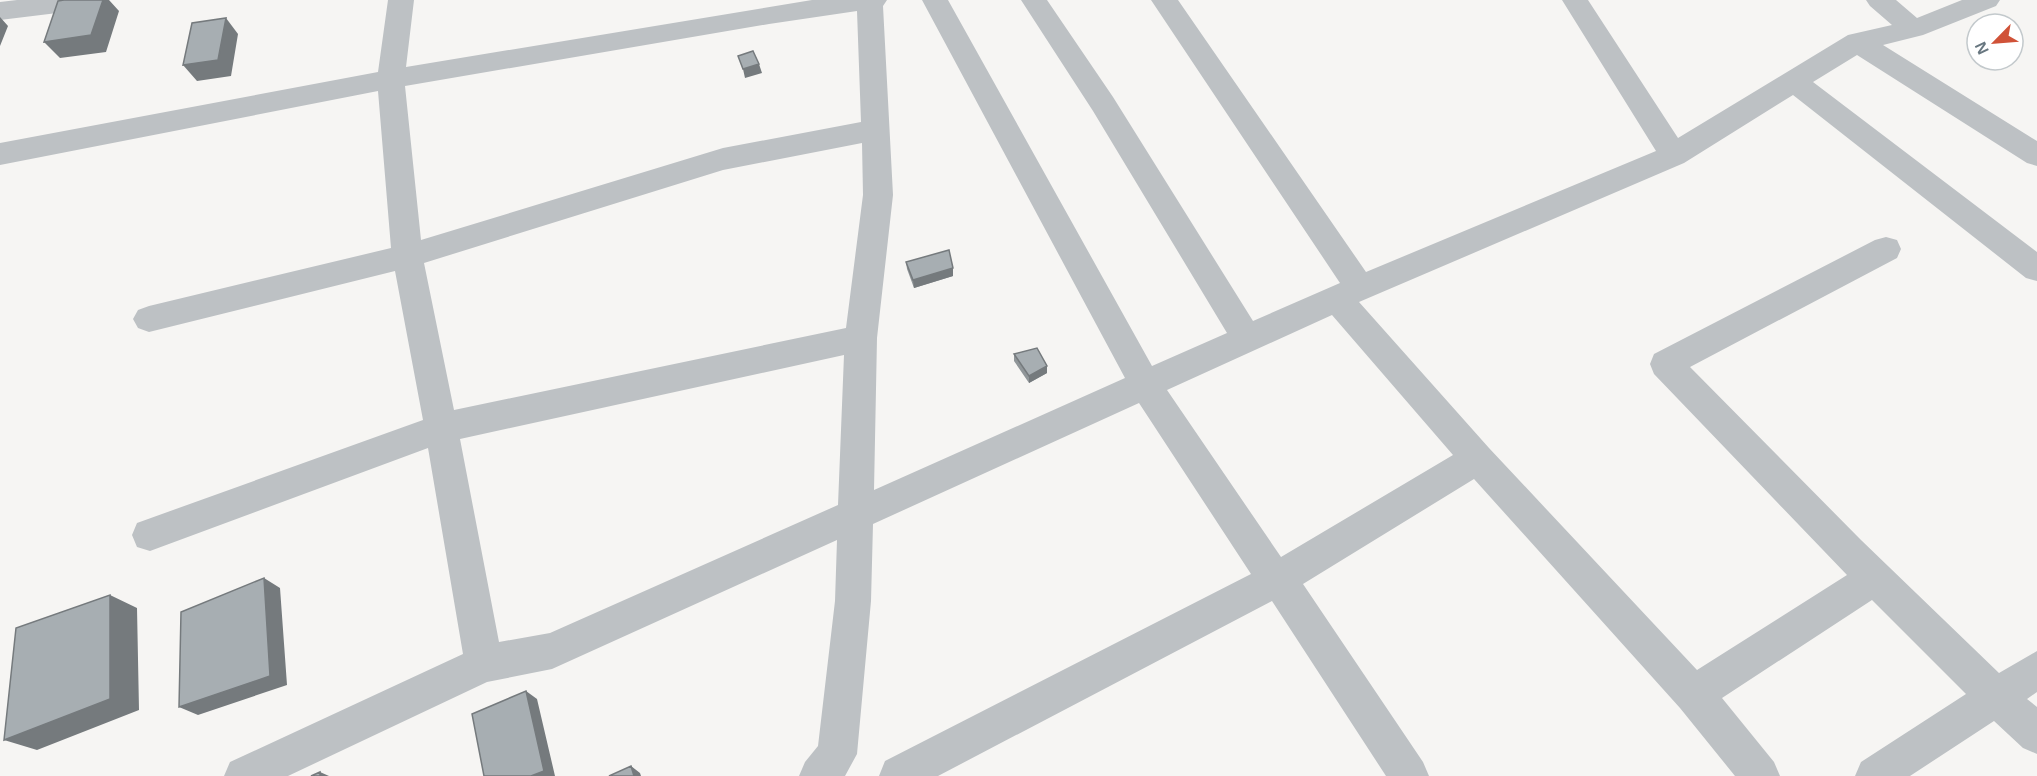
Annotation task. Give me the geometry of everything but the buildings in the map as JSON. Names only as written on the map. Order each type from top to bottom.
[{"type":"street","points":[[0,11],[90,0]]},
{"type":"street","points":[[401,0],[391,80],[407,255],[441,428],[483,664]]},
{"type":"street","points":[[0,154],[391,80],[769,15],[872,0],[878,195],[861,338],[858,513],[853,601],[837,754],[819,776]]},
{"type":"street","points":[[935,0],[1145,385],[1410,776]]},
{"type":"street","points":[[1034,0],[1104,104],[1247,339]]},
{"type":"street","points":[[1164,0],[1349,294],[1477,459],[1694,694],[1760,776]]},
{"type":"street","points":[[1575,0],[1674,155]]},
{"type":"street","points":[[1879,0],[1914,29]]},
{"type":"street","points":[[244,776],[483,664],[552,651],[1247,339],[1674,155],[1857,42],[1914,29],[1987,0]]},
{"type":"street","points":[[1857,42],[2037,155]]},
{"type":"street","points":[[1795,82],[2037,269]]},
{"type":"street","points":[[149,319],[407,255],[723,159],[876,130]]},
{"type":"street","points":[[1887,249],[1666,364],[1875,577],[1996,697],[2037,734]]},
{"type":"street","points":[[150,535],[441,428],[861,338]]},
{"type":"street","points":[[898,776],[1276,580],[1477,459]]},
{"type":"street","points":[[1694,694],[1875,577]]},
{"type":"street","points":[[1875,776],[2037,670]]}]
